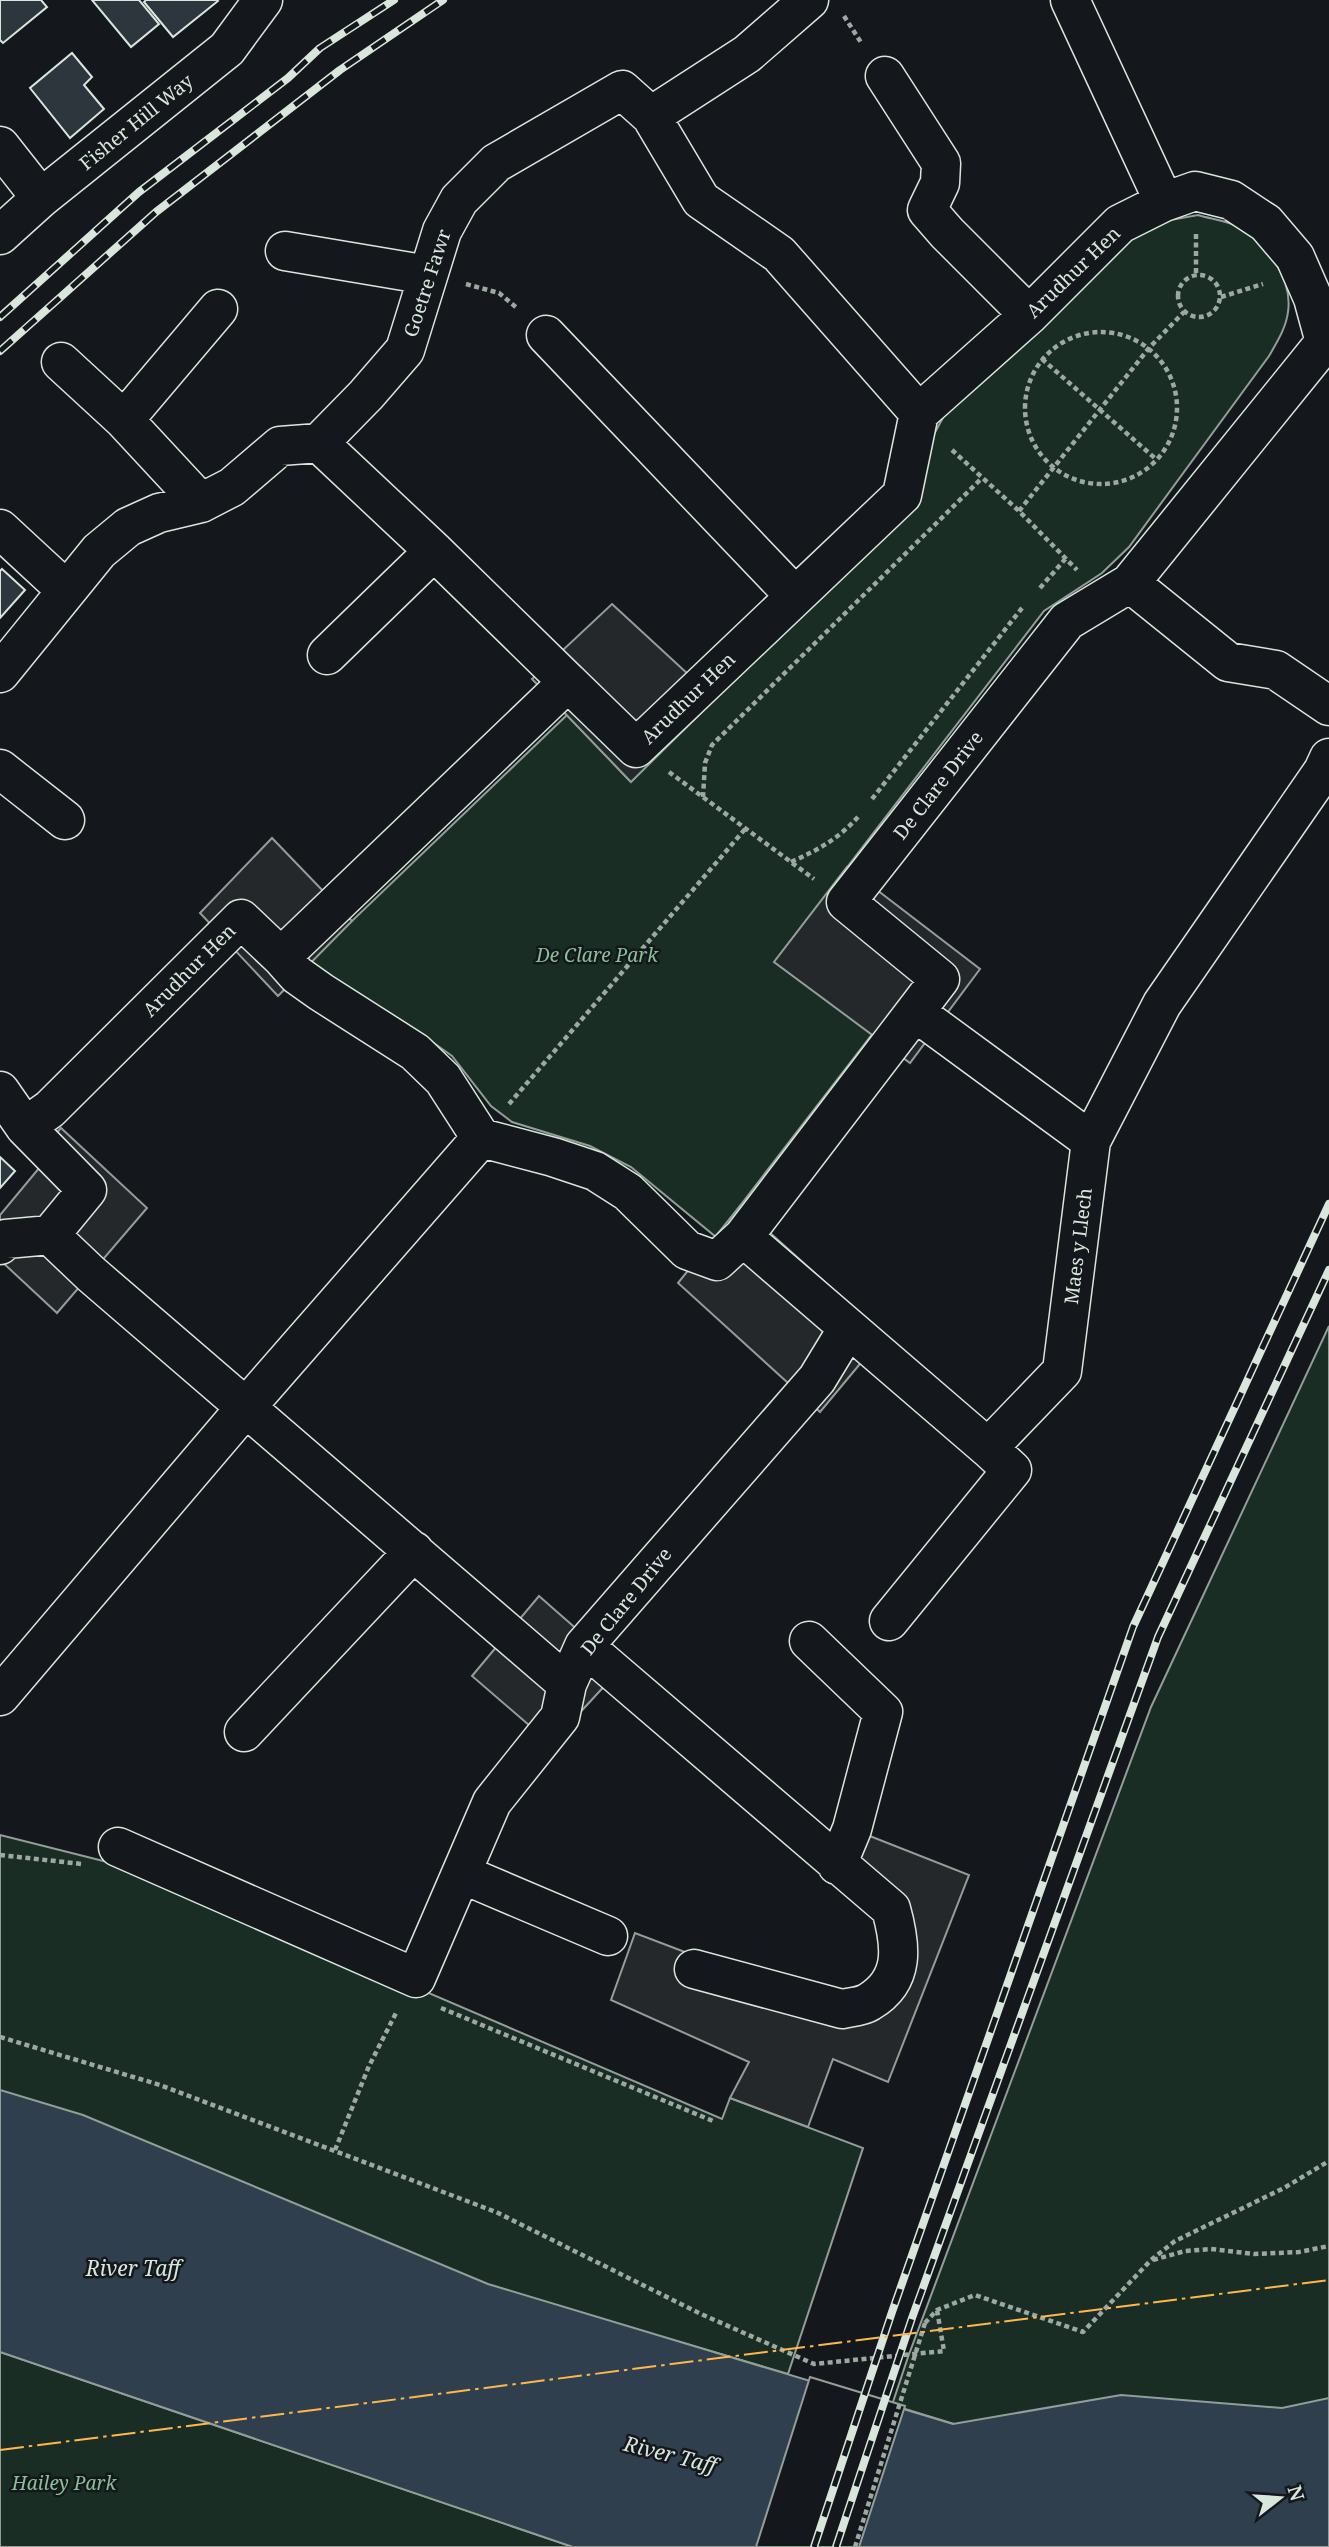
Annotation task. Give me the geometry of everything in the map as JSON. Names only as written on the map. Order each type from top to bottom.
[{"type":"street","name":"Fisher Hill Way","points":[[0,235],[41,198],[227,49],[263,0]]},
{"type":"street","points":[[1070,0],[1164,202]]},
{"type":"street","points":[[804,7],[747,54],[651,116],[701,200],[779,254],[916,424]]},
{"type":"street","points":[[885,76],[941,163],[940,183],[927,210],[1029,315]]},
{"type":"street","name":"Goetre Fawr","points":[[319,443],[405,350],[442,231],[459,200],[496,163],[622,90],[651,116]]},
{"type":"street","points":[[0,146],[41,198]]},
{"type":"street","name":"Arudhur Hen","points":[[319,443],[636,748],[902,495],[916,424],[1120,224],[1164,202],[1195,191],[1231,200],[1266,223],[1295,257],[1313,298],[1327,342]]},
{"type":"street","points":[[285,251],[428,275]]},
{"type":"street","points":[[124,420],[218,309]]},
{"type":"street","points":[[546,335],[795,596]]},
{"type":"street","name":"De Clare Drive","points":[[846,902],[1068,621],[1116,591],[1327,342]]},
{"type":"street","points":[[61,362],[124,420],[201,502]]},
{"type":"street","points":[[0,673],[99,551],[128,527],[159,513],[201,502],[232,487],[280,446],[319,443]]},
{"type":"street","points":[[0,529],[66,590]]},
{"type":"street","points":[[327,655],[434,551]]},
{"type":"street","points":[[1116,591],[1228,662],[1276,670],[1329,706]]},
{"type":"street","points":[[568,682],[281,957],[305,980],[415,1052],[443,1079],[481,1138],[595,1171],[628,1192],[687,1250],[717,1261],[743,1237],[940,979],[846,902]]},
{"type":"street","name":"Maes y Llech","points":[[988,1448],[1062,1371],[1091,1141],[1162,1004],[1324,771],[1329,758]]},
{"type":"street","points":[[0,769],[65,820]]},
{"type":"street","name":"Arudhur Hen","points":[[25,1127],[50,1109],[241,919],[281,957]]},
{"type":"street","points":[[915,1012],[1091,1141]]},
{"type":"street","points":[[0,1091],[25,1127],[87,1189],[50,1235],[6,1239],[0,1245]]},
{"type":"street","points":[[0,1696],[247,1406],[481,1138]]},
{"type":"street","points":[[50,1235],[91,1274],[567,1684]]},
{"type":"street","points":[[743,1237],[1012,1470],[889,1621]]},
{"type":"street","name":"De Clare Drive","points":[[416,1978],[492,1802],[560,1717],[567,1684],[584,1646],[817,1379],[848,1328]]},
{"type":"street","points":[[244,1732],[414,1551]]},
{"type":"street","points":[[809,1641],[883,1712],[852,1829],[838,1865]]},
{"type":"street","points":[[584,1646],[891,1909],[900,1939],[897,1969],[883,1992],[867,2004],[842,2009],[694,1969]]},
{"type":"street","points":[[118,1847],[416,1978]]},
{"type":"street","points":[[463,1874],[608,1936]]},
{"type":"path","points":[[804,7],[885,76]]},
{"type":"path","points":[[428,275],[499,293],[546,335]]},
{"type":"path","points":[[1203,275],[1216,283],[1220,289],[1221,301],[1212,313],[1198,318],[1184,312],[1178,296],[1183,282],[1189,277],[1203,275]]},
{"type":"path","points":[[1019,511],[1149,348],[1184,312]]},
{"type":"path","points":[[1098,331],[1125,335],[1149,348],[1169,372],[1178,398],[1176,425],[1166,450],[1148,470],[1130,480],[1104,485],[1078,482],[1054,469],[1035,449],[1026,424],[1024,397],[1033,372],[1049,350],[1073,336],[1098,331]]},
{"type":"path","points":[[1042,359],[1157,460]]},
{"type":"path","points":[[916,424],[955,451],[1067,557],[1116,591]]},
{"type":"path","points":[[703,797],[705,763],[712,745],[982,478]]},
{"type":"path","points":[[791,862],[825,847],[856,819],[1004,628],[1067,557]]},
{"type":"path","points":[[636,748],[846,902]]},
{"type":"path","points":[[481,1138],[746,828]]},
{"type":"path","points":[[335,2150],[369,2066],[416,1978]]},
{"type":"path","points":[[0,2037],[159,2085],[496,2211],[701,2314],[814,2364],[944,2351],[937,2310]]},
{"type":"path","points":[[855,2547],[925,2323],[937,2310],[975,2295],[1083,2332],[1151,2260],[1175,2241],[1284,2188],[1329,2161]]},
{"type":"path","points":[[1151,2260],[1185,2251],[1211,2249],[1254,2255],[1299,2252],[1329,2246]]},
{"type":"green space","name":"De Clare Park","points":[[1198,215],[1239,227],[1259,242],[1276,263],[1288,299],[1287,318],[1281,335],[1269,356],[1129,547],[1102,573],[1044,611],[775,961],[873,1033],[716,1237],[631,1167],[590,1146],[512,1122],[491,1106],[452,1056],[407,1024],[307,964],[567,715],[630,781],[925,451],[946,412],[1131,233],[1154,223]]},
{"type":"green space","points":[[1329,1326],[1329,2417],[954,2424],[892,2405],[1151,1707]]},
{"type":"green space","points":[[0,1835],[147,1872],[722,2119],[730,2098],[863,2148],[788,2374],[683,2343],[0,2160]]},
{"type":"green space","name":"Hailey Park","points":[[0,2352],[573,2547],[0,2547]]},
{"type":"shaded area","points":[[612,604],[715,699],[631,782],[532,679]]},
{"type":"shaded area","points":[[272,838],[352,921],[278,996],[200,913]]},
{"type":"shaded area","points":[[847,867],[980,969],[910,1063],[774,962]]},
{"type":"shaded area","points":[[61,1128],[147,1208],[57,1313],[0,1260],[0,1215],[40,1167],[32,1159]]},
{"type":"shaded area","points":[[740,1206],[884,1335],[820,1412],[678,1283]]},
{"type":"shaded area","points":[[539,1596],[621,1668],[551,1744],[472,1676]]},
{"type":"shaded area","points":[[852,1829],[969,1875],[888,2082],[833,2059],[808,2127],[730,2098],[749,2062],[611,2000],[635,1933],[698,1957],[867,2004],[900,1939],[837,1865]]},
{"type":"water","name":"River Taff","points":[[0,2090],[83,2115],[488,2284],[953,2424],[1121,2395],[1282,2408],[1329,2398],[1329,2547],[573,2547],[0,2352]]},
{"type":"pier","points":[[810,2377],[905,2406],[859,2547],[756,2547]]},
{"type":"building","points":[[0,0],[41,0],[47,7],[3,43],[0,40]]},
{"type":"building","points":[[92,0],[139,0],[159,24],[131,47]]},
{"type":"building","points":[[218,1],[173,37],[144,2]]},
{"type":"building","points":[[72,53],[92,77],[84,85],[104,109],[70,138],[30,88]]},
{"type":"building","points":[[2,569],[25,590],[0,618],[0,571]]},
{"type":"building","points":[[0,1157],[15,1171],[0,1188]]},
{"type":"railway","points":[[0,317],[139,192],[288,78],[320,48],[394,0]]},
{"type":"railway","points":[[0,351],[156,212],[340,70],[443,0]]},
{"type":"railway","points":[[814,2547],[892,2312],[1133,1627],[1329,1204]]},
{"type":"railway","points":[[836,2547],[912,2318],[1158,1637],[1329,1270]]},
{"type":"power","points":[[0,2450],[1329,2280]]}]
